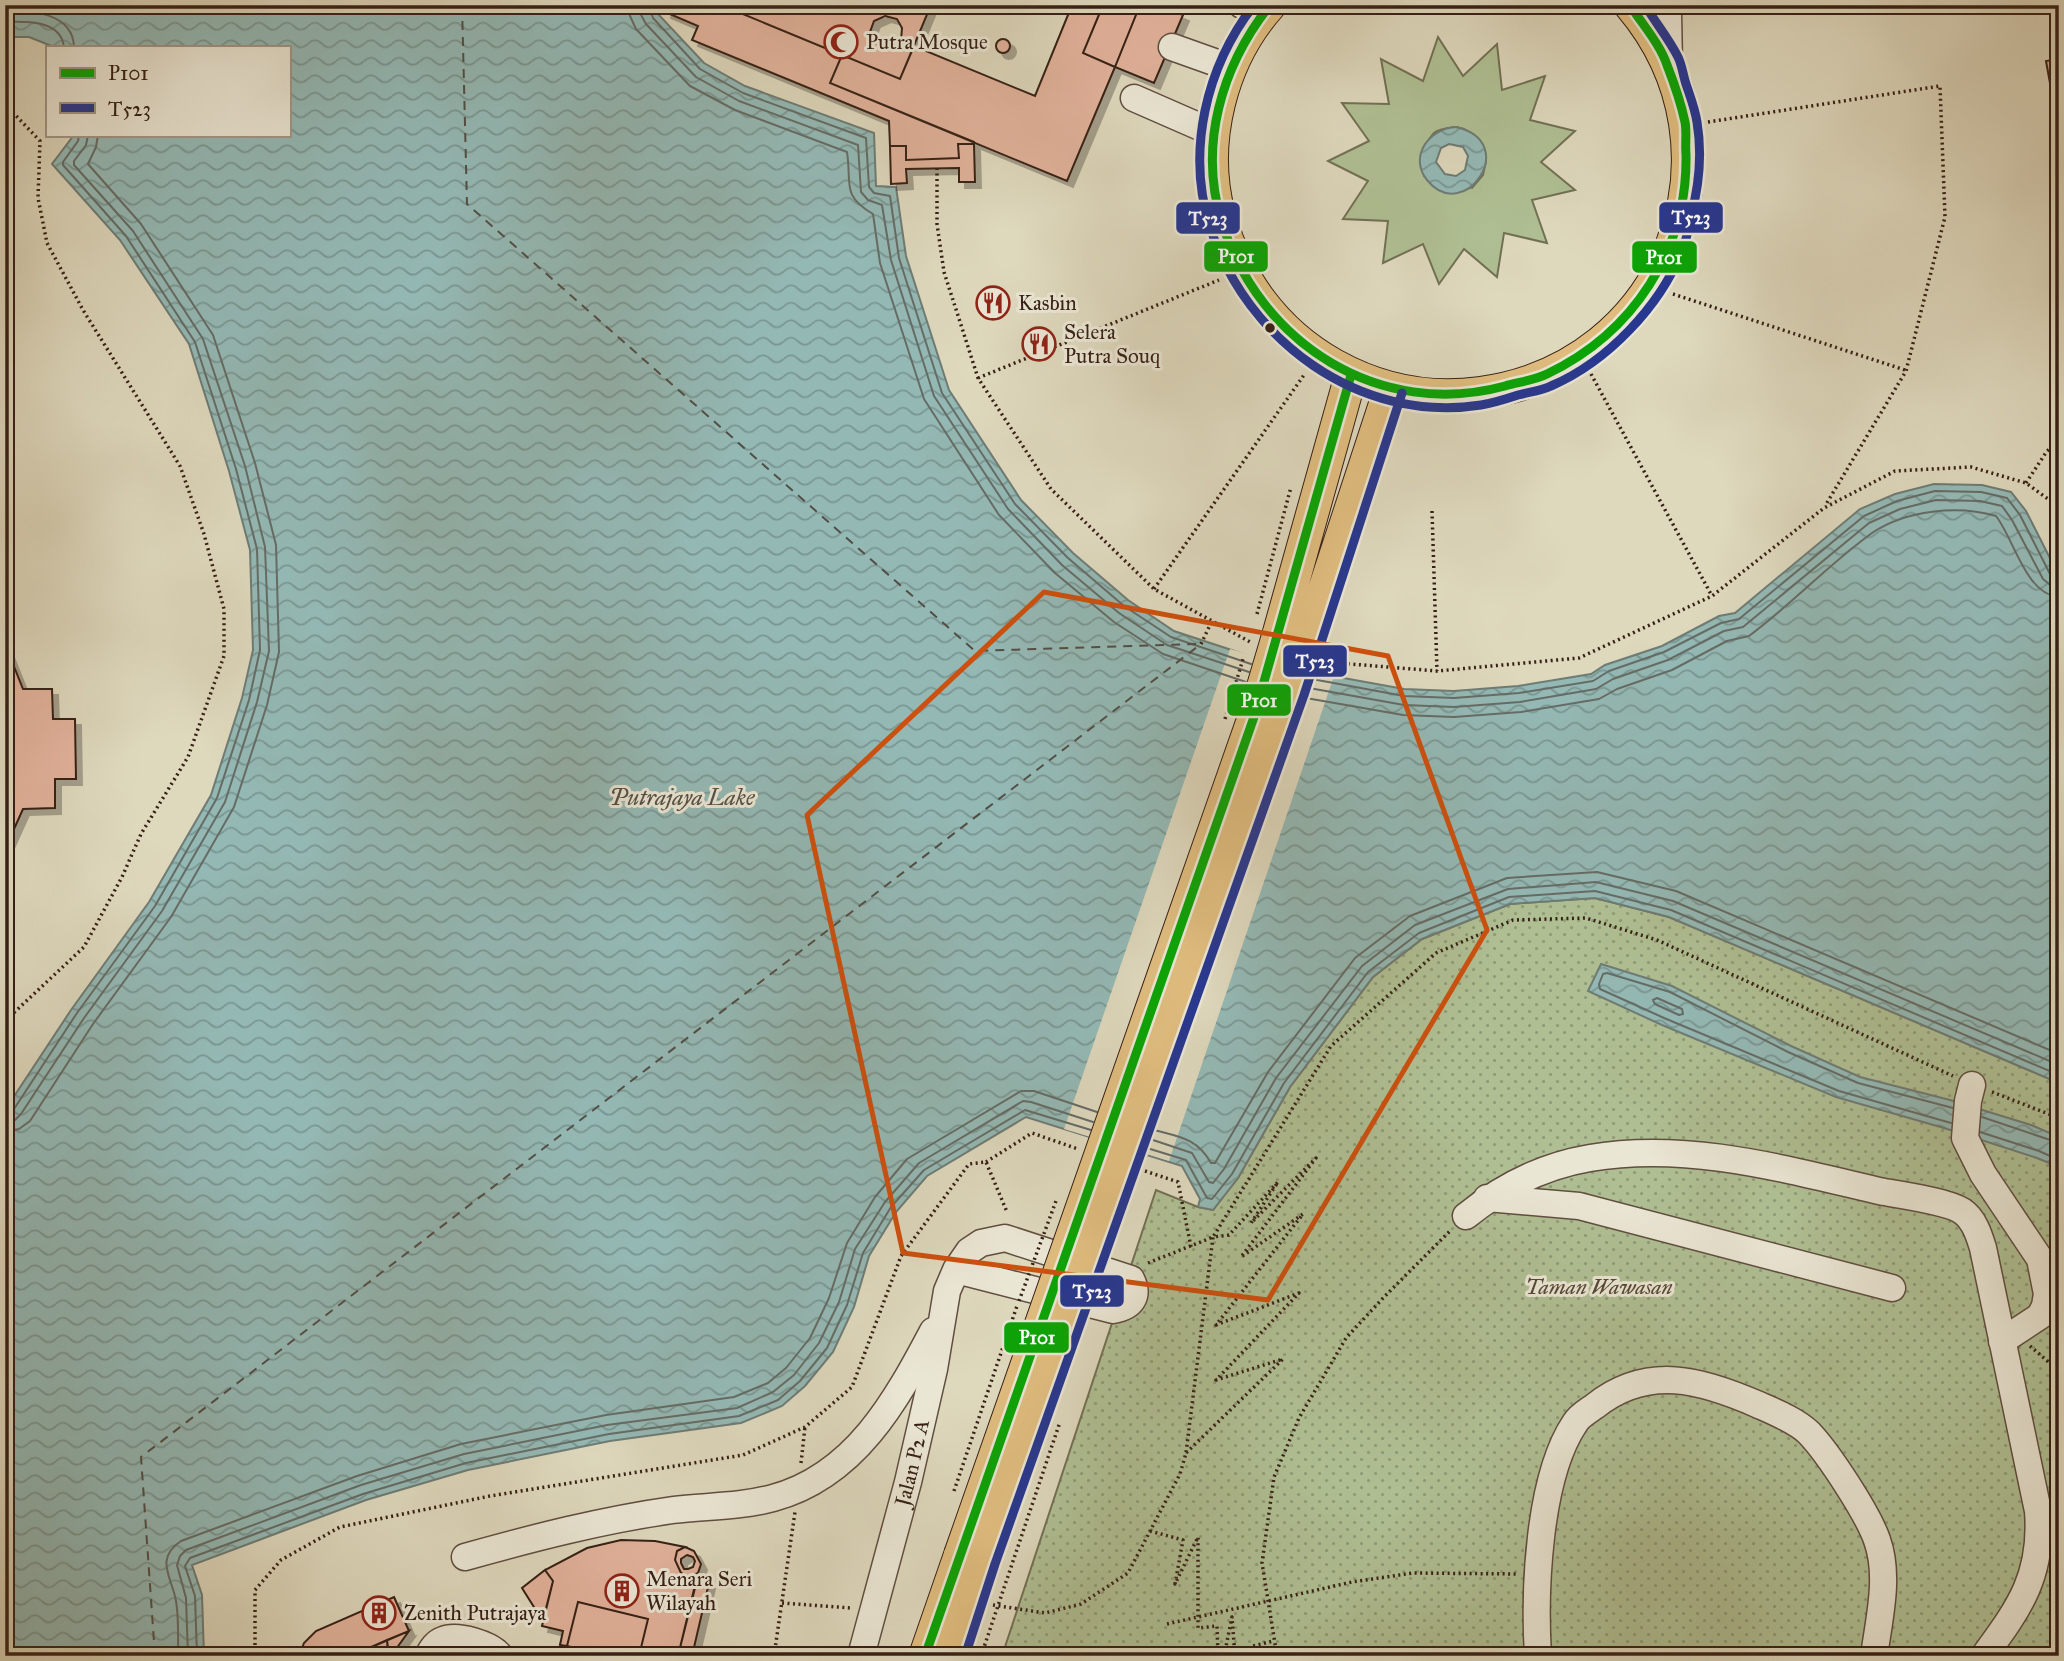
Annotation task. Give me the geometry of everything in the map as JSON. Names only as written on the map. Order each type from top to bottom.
[{"type":"main road","points":[[1258,8],[1231,68],[1221,97],[1214,133],[1212,164],[1216,202],[1226,237],[1241,271],[1262,303],[1317,356],[1351,375],[1390,389],[1442,396],[1504,390],[1544,377],[1582,357],[1608,337],[1632,313],[1651,287],[1671,250],[1684,209],[1689,167],[1686,125],[1669,65],[1647,25],[1630,5]]},
{"type":"main road","points":[[1284,642],[1351,375]]},
{"type":"main road","points":[[925,1656],[972,1557],[1254,717],[1390,389]]},
{"type":"main road","points":[[951,1656],[985,1602],[972,1557]]},
{"type":"street","points":[[1669,65],[1668,12],[1671,5]]},
{"type":"street","points":[[1172,47],[1231,68]]},
{"type":"street","points":[[1134,98],[1214,133]]},
{"type":"street","points":[[1970,1093],[1965,1138],[1983,1174],[2040,1259],[2047,1294],[2045,1306],[2050,1322],[2009,1337]]},
{"type":"street","points":[[1466,1216],[1487,1198],[1519,1179],[1555,1164],[1592,1157],[1658,1153],[1733,1158],[1962,1211],[1977,1229],[2009,1337],[2040,1537],[2029,1585],[2017,1611],[1984,1656]]},
{"type":"street","points":[[1487,1198],[1579,1206],[1892,1288]]},
{"type":"street","name":"Jalan P2 A","points":[[861,1656],[934,1369],[947,1291],[956,1270],[969,1251],[981,1243],[1004,1238],[1131,1279],[1136,1289],[1130,1305],[1113,1310],[956,1270]]},
{"type":"street","points":[[465,1557],[552,1534],[674,1510],[742,1505],[798,1489],[846,1458],[891,1408],[942,1314]]},
{"type":"street","points":[[1538,1656],[1538,1574],[1549,1490],[1558,1459],[1575,1422],[1604,1399],[1623,1389],[1659,1379],[1679,1379],[1721,1388],[1774,1411],[1808,1432],[1825,1452],[1864,1514],[1881,1554],[1883,1577],[1874,1656]]},
{"type":"street","points":[[428,1656],[441,1640],[450,1638],[475,1642],[494,1649],[500,1656]]},
{"type":"path","points":[[1686,125],[1940,86],[1945,217],[1906,371],[1824,508]]},
{"type":"path","points":[[5,104],[40,141],[38,198],[47,243],[83,310],[180,466],[204,534],[224,609],[224,656],[188,757],[141,834],[122,877],[84,947],[5,1021]]},
{"type":"path","points":[[937,168],[937,224],[944,272],[978,378],[1051,489],[1154,589],[1212,621],[1284,642],[1437,671],[1579,658],[1712,596],[1824,508],[1895,471],[1971,467],[2026,483],[2059,507]]},
{"type":"path","points":[[978,378],[1241,271]]},
{"type":"path","points":[[1651,287],[1906,371]]},
{"type":"path","points":[[1154,589],[1317,356]]},
{"type":"path","points":[[1582,357],[1712,596]]},
{"type":"path","points":[[2026,483],[2047,451],[2059,442]]},
{"type":"path","points":[[1284,642],[1291,487]]},
{"type":"path","points":[[1432,511],[1437,671]]},
{"type":"path","points":[[1200,644],[1212,621]]},
{"type":"path","points":[[985,1602],[1045,1612],[1081,1604],[1128,1573],[1180,1474],[1186,1452],[1213,1237],[1331,1046],[1436,953],[1513,920],[1586,918],[1657,940],[1970,1093],[2059,1118]]},
{"type":"path","points":[[1148,1263],[1213,1237],[1229,1235],[1278,1182],[1251,1223],[1316,1158],[1241,1257],[1303,1214],[1216,1325],[1299,1293],[1216,1380],[1283,1359],[1186,1452]]},
{"type":"path","points":[[255,1656],[255,1590],[281,1560],[340,1527],[490,1496],[743,1455],[805,1427],[852,1387],[901,1256],[969,1164],[986,1162],[1007,1212]]},
{"type":"path","points":[[1277,1656],[1262,1563],[1274,1477],[1298,1418],[1346,1338],[1466,1216]]},
{"type":"path","points":[[950,1503],[1019,1301]]},
{"type":"path","points":[[2009,1337],[2059,1371]]},
{"type":"path","points":[[981,1656],[985,1602],[1063,1411]]},
{"type":"path","points":[[775,1656],[805,1427]]},
{"type":"path","points":[[1150,1531],[1183,1540],[1175,1584],[1198,1537],[1198,1628],[1217,1626],[1218,1656]]},
{"type":"path","points":[[1167,1624],[1352,1582],[1413,1573],[1538,1574]]},
{"type":"path","points":[[782,1603],[874,1609]]},
{"type":"path","points":[[1224,1656],[1231,1617],[1235,1656]]},
{"type":"path","points":[[1249,1656],[1254,1646],[1273,1641]]},
{"type":"highlighted area","points":[[1044,592],[1388,656],[1487,930],[1268,1300],[903,1253],[807,815]]},
{"type":"green space","points":[[1438,37],[1463,76],[1497,44],[1502,90],[1545,76],[1530,120],[1575,131],[1541,162],[1575,190],[1532,200],[1547,243],[1504,233],[1497,277],[1464,249],[1439,284],[1423,244],[1383,263],[1388,221],[1343,219],[1368,181],[1328,161],[1369,141],[1342,103],[1389,104],[1381,59],[1423,81]],"holes":[[[1448,128],[1464,129],[1486,161],[1483,175],[1472,188],[1424,176],[1423,153],[1434,133]]]},
{"type":"green space","name":"Taman Wawasan","points":[[1595,898],[1669,917],[2059,1083],[2059,1656],[1002,1656],[1156,1190],[1198,1207],[1213,1210],[1238,1178],[1290,1087],[1373,977],[1422,939],[1510,904]]},
{"type":"water","name":"Putrajaya Lake","points":[[5,5],[653,5],[658,14],[704,63],[745,86],[874,133],[876,186],[896,187],[906,256],[949,390],[1021,500],[1073,553],[1128,600],[1174,631],[1283,667],[1404,689],[1454,691],[1518,686],[1591,674],[1605,665],[1662,646],[1719,616],[1735,613],[1860,509],[1895,494],[1934,484],[1982,485],[2011,492],[2026,511],[2059,576],[2059,1083],[1669,917],[1595,898],[1510,904],[1422,939],[1373,977],[1290,1087],[1238,1178],[1213,1210],[1198,1207],[1200,1199],[1182,1166],[1026,1117],[927,1176],[896,1212],[869,1256],[854,1307],[833,1352],[805,1386],[782,1406],[741,1423],[610,1441],[468,1470],[366,1500],[192,1565],[202,1595],[204,1656],[5,1656],[5,1110],[71,1010],[149,902],[211,795],[242,698],[253,650],[250,550],[229,471],[189,344],[120,240],[52,164],[73,136],[290,136],[290,46],[52,46],[29,37],[5,37]]},
{"type":"water","points":[[1456,127],[1475,135],[1485,148],[1486,162],[1480,176],[1470,187],[1456,193],[1442,192],[1427,180],[1420,162],[1421,153],[1430,138]],"holes":[[[1449,144],[1463,147],[1468,156],[1465,170],[1456,176],[1445,174],[1436,162],[1441,148]]]},
{"type":"water","points":[[1601,964],[1672,986],[1791,1046],[1860,1077],[1950,1100],[2031,1125],[2059,1137],[2059,1167],[1944,1128],[1836,1097],[1662,1025],[1588,991]]},
{"type":"pier","points":[[1230,649],[1334,676],[1169,1161],[1064,1129]]},
{"type":"building","points":[[668,5],[721,5],[842,55],[830,83],[974,144],[958,144],[959,158],[906,160],[906,146],[890,146],[889,121],[692,40],[698,26],[665,12]]},
{"type":"building","name":"Putra Mosque","points":[[721,5],[859,5],[880,14],[884,5],[931,5],[900,79]],"holes":[[[885,16],[897,19],[902,28],[901,40],[889,48],[875,43],[870,32],[874,21]]]},
{"type":"building","points":[[1072,5],[1103,5],[1083,53],[1115,67],[1067,181],[830,83],[842,55],[900,79],[914,46],[1035,96]]},
{"type":"building","points":[[1103,5],[1140,5],[1115,67],[1083,53]]},
{"type":"building","points":[[1140,5],[1158,5],[1183,15],[1154,83],[1115,67]]},
{"type":"building","points":[[1003,39],[1008,41],[1008,51],[1003,53],[998,51],[996,46],[998,41]]},
{"type":"building","points":[[2059,59],[2059,133],[2046,61]]},
{"type":"building","points":[[958,144],[974,144],[975,182],[959,182],[959,168],[906,169],[907,183],[891,184],[890,146],[906,146],[906,160],[959,158]]},
{"type":"building","points":[[5,644],[23,689],[52,689],[53,719],[75,719],[76,779],[55,779],[55,808],[23,809],[5,849]]},
{"type":"building","name":"Menara Seri Wilayah","points":[[621,1540],[655,1541],[685,1547],[677,1551],[675,1560],[681,1573],[690,1577],[698,1573],[678,1656],[656,1653],[656,1656],[639,1656],[648,1619],[578,1602],[567,1646],[560,1645],[563,1631],[542,1626],[553,1581],[545,1570],[587,1548]]},
{"type":"building","points":[[685,1547],[694,1551],[701,1564],[698,1573],[690,1577],[681,1573],[675,1560],[677,1551]],"holes":[[[687,1555],[693,1557],[693,1567],[684,1569],[681,1559]]]},
{"type":"building","points":[[545,1570],[553,1581],[544,1616],[539,1615],[522,1588]]},
{"type":"building","points":[[697,1580],[709,1583],[692,1656],[678,1656]]},
{"type":"building","name":"Zenith Putrajaya","points":[[394,1597],[409,1631],[351,1656],[299,1656],[304,1643],[316,1631]]},
{"type":"building","points":[[578,1602],[648,1619],[639,1656],[606,1656],[567,1646]]},
{"type":"building","points":[[409,1631],[391,1656],[388,1656],[387,1640]]},
{"type":"building","points":[[387,1640],[388,1648],[373,1654],[371,1647]]},
{"type":"building","points":[[560,1645],[567,1646],[606,1656],[558,1656]]},
{"type":"building","points":[[371,1647],[373,1654],[388,1648],[388,1656],[351,1656]]},
{"type":"ferry route","points":[[462,5],[467,204],[975,651],[1199,644]]},
{"type":"ferry route","points":[[155,1656],[141,1457],[1201,644]]},
{"type":"transit line","name":"T523","points":[[1254,5],[1237,29],[1213,82],[1201,140],[1203,198],[1210,227],[1227,268],[1250,305],[1279,338],[1313,366],[1351,387],[1392,401],[1436,407],[1490,403],[1543,389],[1572,376],[1612,347],[1630,330],[1661,291],[1673,270],[1686,240],[1696,193],[1699,133],[1679,60],[1645,5]]},
{"type":"transit line","name":"P101","points":[[1270,5],[1238,54],[1219,108],[1214,137],[1212,165],[1215,194],[1222,223],[1240,266],[1265,304],[1295,337],[1331,363],[1371,381],[1413,392],[1459,394],[1537,378],[1578,357],[1605,336],[1629,312],[1650,285],[1666,255],[1677,223],[1684,189],[1686,126],[1664,57],[1630,5]]},
{"type":"transit line","name":"P101","points":[[925,1656],[1254,717],[1351,375]]},
{"type":"transit line","name":"T523","points":[[965,1656],[995,1564],[1304,695],[1402,393]]},
{"type":"place","name":"Putra Mosque","points":[[841,42]]},
{"type":"place","name":"Kasbin","points":[[993,303]]},
{"type":"place","name":"Selera Putra Souq","points":[[1039,344]]},
{"type":"place","name":"Menara Seri Wilayah","points":[[622,1591]]},
{"type":"place","name":"Zenith Putrajaya","points":[[379,1613]]}]
